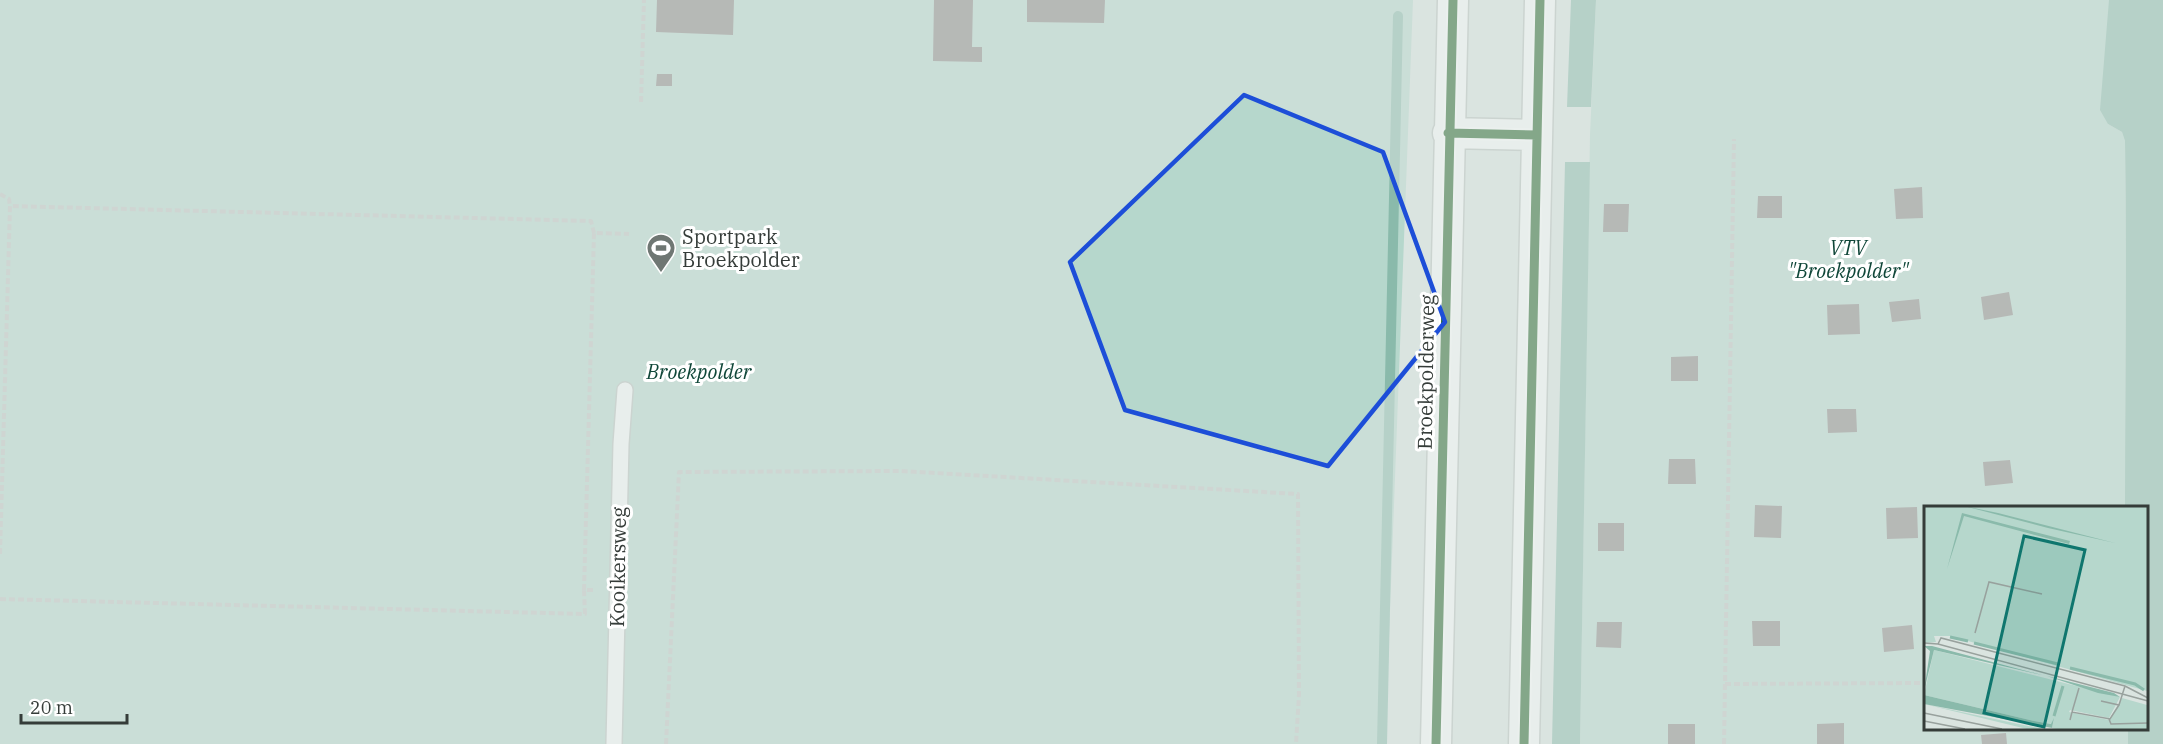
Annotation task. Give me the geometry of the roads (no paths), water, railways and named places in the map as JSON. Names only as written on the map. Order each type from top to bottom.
[{"type":"street","name":"Broekpolderweg","points":[[1436,744],[1448,133],[1453,0]]},
{"type":"street","points":[[1524,744],[1540,0]]},
{"type":"street","points":[[1448,133],[1537,135]]},
{"type":"lane","name":"Kooikersweg","points":[[614,744],[625,390]]},
{"type":"waterway","points":[[1382,744],[1398,16]]},
{"type":"place","name":"Sportpark Broekpolder","points":[[661,274]]},
{"type":"park label","name":"VTV \"Broekpolder\"","points":[[1848,260]]},
{"type":"park label","name":"Broekpolder","points":[[699,372]]}]
